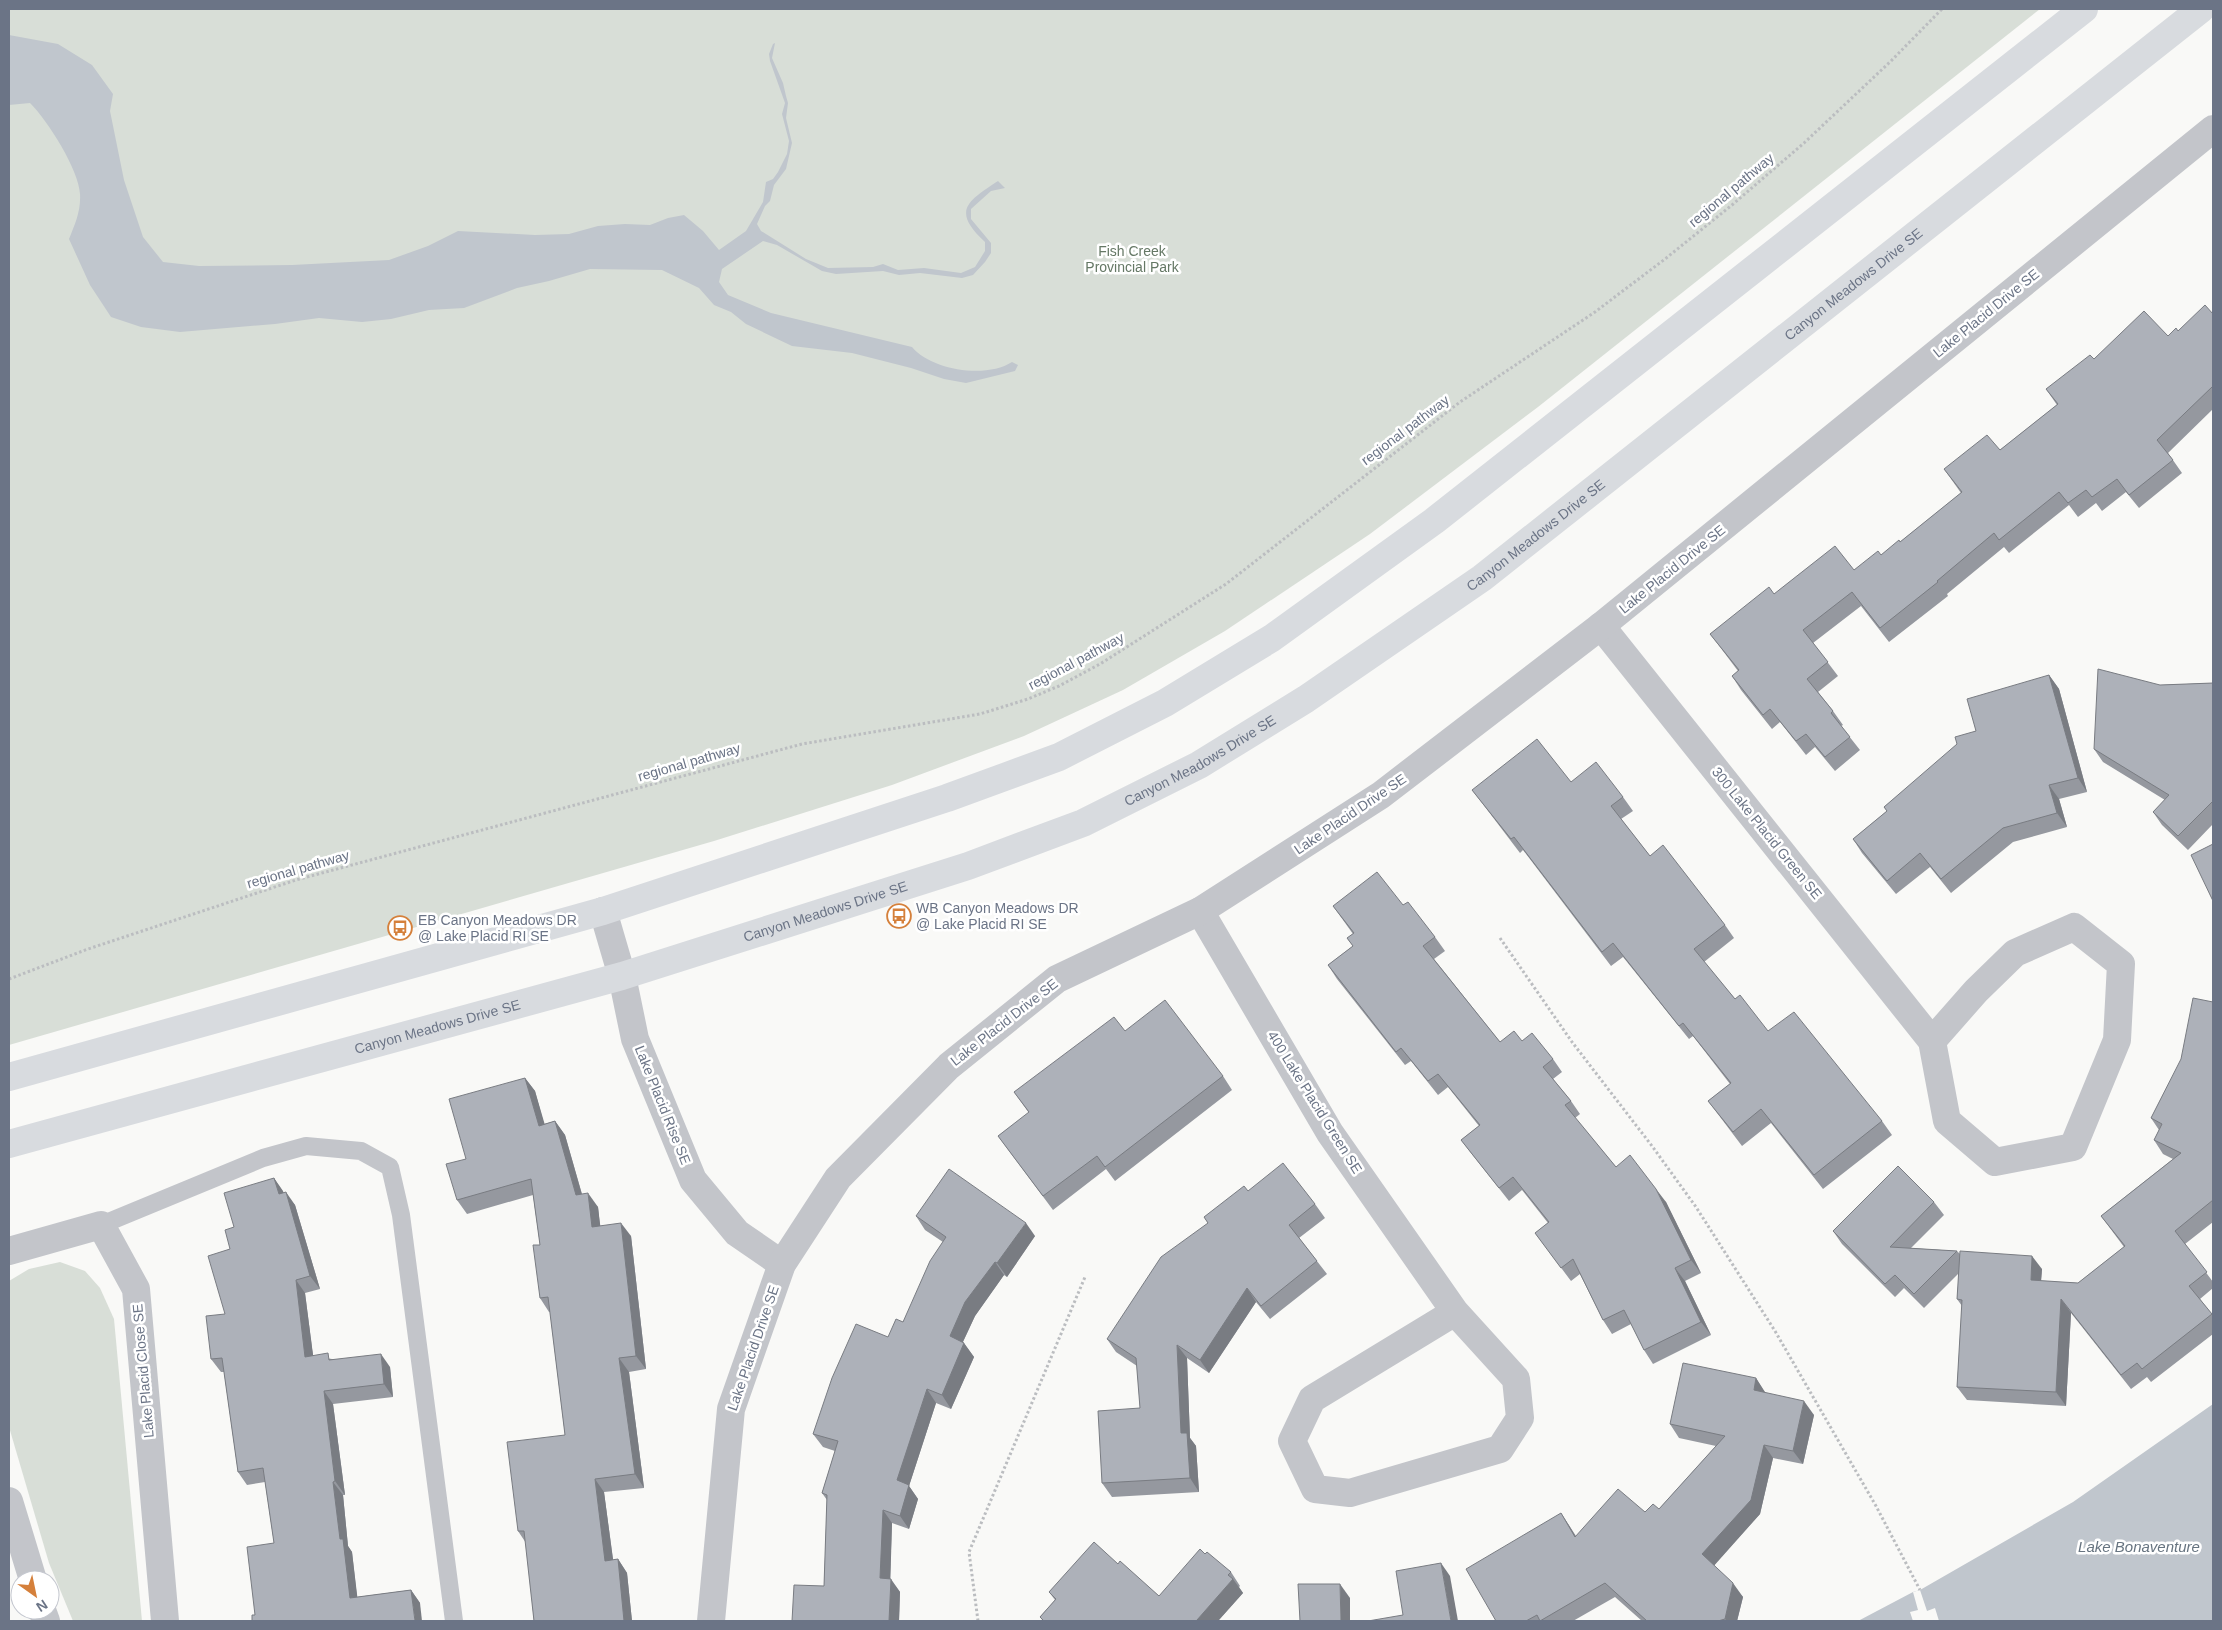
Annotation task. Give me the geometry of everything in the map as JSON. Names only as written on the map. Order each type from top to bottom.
[{"type":"main road","points":[[9,1076],[603,911],[947,798],[1059,757],[1182,693],[1272,638],[1434,521],[2084,9]]},
{"type":"main road","name":"Canyon Meadows Drive SE","points":[[9,1144],[622,976],[968,866],[1083,822],[1199,765],[1306,699],[1482,578],[2201,9]]},
{"type":"street","name":"Lake Placid Drive SE","points":[[711,1621],[730,1409],[782,1264],[838,1178],[949,1066],[1057,979],[1200,911],[1381,795],[1601,626],[2213,129]]},
{"type":"street","name":"300 Lake Placid Green SE","points":[[1601,626],[1932,1041],[1947,1121],[1995,1162],[2073,1147],[2117,1040],[2120,964],[2074,927],[2015,953],[1976,991],[1932,1041]]},
{"type":"street","name":"Lake Placid Rise SE","points":[[603,911],[622,976],[635,1038],[693,1180],[737,1232],[782,1264]]},
{"type":"street","name":"400 Lake Placid Green SE","points":[[1200,911],[1330,1133],[1455,1312],[1516,1379],[1520,1418],[1500,1449],[1350,1493],[1315,1489],[1292,1441],[1312,1399],[1455,1312]]},
{"type":"street","points":[[9,1250],[101,1225]]},
{"type":"street","name":"Lake Placid Close SE","points":[[101,1225],[136,1289],[165,1621]]},
{"type":"street","points":[[9,1501],[30,1570]]},
{"type":"lane","points":[[101,1225],[263,1158],[306,1146],[361,1151],[390,1167],[401,1215],[454,1621]]},
{"type":"path","name":"regional pathway","points":[[9,979],[88,948],[296,880],[784,748],[980,714],[1028,699],[1059,686],[1100,664],[1226,584],[1460,402],[1594,312],[1665,259],[1804,143],[1891,61],[1942,9]]},
{"type":"path","points":[[1500,938],[1572,1042],[1696,1207],[1780,1340],[1881,1515],[1920,1590]]},
{"type":"path","points":[[978,1621],[969,1552],[1085,1277]]},
{"type":"green space","name":"Fish Creek Provincial Park","points":[[9,9],[2040,9],[1538,407],[1370,534],[1225,631],[1123,690],[1024,736],[892,785],[714,841],[9,1045]]},
{"type":"green space","points":[[60,1262],[85,1271],[100,1288],[114,1319],[142,1621],[73,1621],[60,1590],[60,1570],[52,1570],[49,1563],[9,1427],[9,1281],[29,1269]]},
{"type":"water","points":[[9,35],[58,44],[92,65],[113,94],[110,111],[124,180],[143,237],[163,262],[199,266],[292,265],[389,260],[428,246],[458,231],[535,235],[569,234],[598,226],[650,225],[668,218],[684,215],[703,231],[719,250],[746,231],[763,202],[766,182],[773,179],[787,154],[789,141],[782,114],[785,103],[769,54],[775,43],[772,58],[783,83],[788,103],[786,118],[792,143],[786,169],[774,185],[770,201],[765,206],[757,224],[761,231],[806,259],[828,268],[873,267],[883,264],[898,270],[924,268],[961,273],[975,267],[985,251],[985,242],[975,231],[966,215],[967,208],[971,201],[998,181],[1005,188],[991,191],[971,209],[971,219],[991,243],[991,253],[973,275],[962,278],[920,273],[899,275],[883,271],[836,274],[822,271],[777,245],[763,241],[722,269],[719,282],[728,295],[771,313],[912,347],[921,355],[945,366],[974,371],[1001,367],[1012,362],[1018,365],[1015,371],[966,383],[944,379],[911,368],[852,353],[792,346],[746,324],[731,312],[714,305],[699,288],[662,270],[590,269],[517,288],[464,308],[429,310],[391,319],[362,322],[319,318],[275,324],[180,332],[141,327],[111,317],[90,285],[69,239],[80,206],[78,184],[61,146],[37,111],[30,103],[9,105]]},
{"type":"water","name":"Lake Bonaventure","points":[[2213,1404],[2213,1621],[1858,1621],[1920,1590],[2073,1502]]},
{"type":"pier","points":[[1920,1590],[1927,1611],[1935,1608],[1939,1621],[1913,1621],[1910,1612],[1918,1610],[1913,1592]]},
{"type":"building","points":[[2205,305],[2213,314],[2213,386],[2157,440],[2173,460],[2129,495],[2117,479],[2092,497],[2086,490],[2068,503],[2059,492],[1999,540],[1994,533],[1938,582],[1880,628],[1852,592],[1803,630],[1828,662],[1807,679],[1833,711],[1831,713],[1850,737],[1825,757],[1806,734],[1796,741],[1770,709],[1763,715],[1732,676],[1739,670],[1710,634],[1769,587],[1774,594],[1835,546],[1854,570],[1878,551],[1881,555],[1962,492],[1944,469],[1987,435],[2000,450],[2058,404],[2046,389],[2090,355],[2094,359],[2144,311],[2168,336],[2176,328],[2178,331]]},
{"type":"building","points":[[2098,669],[2160,685],[2213,683],[2213,801],[2178,836],[2153,812],[2169,795],[2094,749]]},
{"type":"building","points":[[2049,675],[2078,778],[2049,785],[2057,813],[2003,828],[1941,879],[1920,853],[1887,881],[1853,839],[1887,811],[1884,807],[1957,744],[1955,737],[1976,731],[1967,699]]},
{"type":"building","points":[[1537,739],[1571,782],[1596,762],[1623,797],[1611,806],[1650,856],[1663,845],[1725,925],[1694,949],[1735,999],[1740,995],[1768,1031],[1794,1012],[1882,1121],[1814,1175],[1761,1109],[1733,1132],[1708,1101],[1731,1083],[1683,1023],[1679,1026],[1613,943],[1602,952],[1514,837],[1511,839],[1472,790]]},
{"type":"building","points":[[2213,844],[2213,901],[2191,855]]},
{"type":"building","points":[[1377,872],[1403,905],[1408,902],[1435,937],[1423,946],[1500,1042],[1514,1031],[1522,1041],[1532,1033],[1553,1059],[1543,1067],[1571,1101],[1565,1105],[1616,1167],[1630,1155],[1656,1189],[1691,1260],[1675,1268],[1701,1322],[1644,1350],[1624,1310],[1603,1320],[1573,1259],[1561,1268],[1535,1233],[1549,1222],[1513,1177],[1499,1188],[1461,1140],[1480,1125],[1438,1074],[1428,1081],[1401,1048],[1396,1052],[1328,965],[1353,946],[1347,938],[1354,933],[1333,906]]},
{"type":"building","points":[[2193,998],[2213,1002],[2213,1200],[2175,1231],[2207,1272],[2189,1286],[2212,1314],[2142,1369],[2137,1363],[2121,1375],[2061,1299],[2056,1392],[1957,1387],[1962,1300],[1957,1299],[1960,1251],[2032,1256],[2031,1280],[2078,1283],[2125,1246],[2101,1216],[2181,1153],[2154,1140],[2162,1124],[2151,1118],[2181,1059]]},
{"type":"building","points":[[1165,1000],[1223,1076],[1105,1167],[1097,1156],[1043,1196],[998,1136],[1029,1112],[1014,1092],[1114,1017],[1125,1031]]},
{"type":"building","points":[[525,1078],[539,1126],[555,1121],[576,1195],[588,1193],[592,1227],[621,1223],[636,1356],[619,1358],[635,1474],[595,1479],[605,1561],[618,1559],[624,1621],[534,1621],[524,1531],[518,1531],[507,1442],[565,1435],[548,1297],[540,1298],[533,1245],[540,1245],[531,1179],[457,1200],[446,1164],[466,1159],[449,1099]]},
{"type":"building","points":[[1283,1163],[1315,1204],[1289,1225],[1317,1261],[1261,1306],[1247,1288],[1200,1360],[1177,1345],[1181,1433],[1187,1433],[1190,1478],[1102,1483],[1098,1411],[1140,1408],[1136,1358],[1107,1339],[1161,1257],[1208,1223],[1204,1217],[1244,1186],[1248,1191]]},
{"type":"building","points":[[1898,1166],[1934,1202],[1890,1247],[1957,1251],[1914,1294],[1895,1275],[1885,1284],[1833,1231]]},
{"type":"building","points":[[949,1169],[1026,1223],[965,1302],[950,1336],[964,1343],[942,1395],[927,1389],[897,1480],[909,1485],[900,1516],[883,1510],[880,1578],[891,1579],[889,1621],[792,1621],[794,1585],[824,1586],[827,1495],[822,1493],[838,1441],[813,1434],[832,1378],[856,1324],[888,1337],[896,1319],[903,1322],[930,1261],[946,1237],[916,1216]]},
{"type":"building","points":[[274,1178],[279,1194],[286,1192],[310,1276],[296,1280],[305,1357],[328,1353],[329,1360],[381,1354],[384,1384],[324,1391],[340,1539],[343,1539],[350,1598],[411,1590],[415,1621],[252,1621],[252,1615],[255,1615],[247,1547],[274,1543],[263,1468],[238,1472],[222,1358],[211,1359],[206,1316],[225,1314],[208,1256],[230,1249],[225,1230],[234,1227],[224,1193]]},
{"type":"building","points":[[1683,1363],[1756,1378],[1754,1390],[1804,1401],[1793,1451],[1764,1445],[1751,1500],[1702,1554],[1733,1583],[1725,1619],[1718,1621],[1647,1621],[1605,1583],[1540,1621],[1537,1615],[1526,1621],[1496,1621],[1466,1569],[1561,1513],[1575,1537],[1618,1489],[1645,1512],[1653,1504],[1659,1509],[1725,1436],[1670,1424]]},
{"type":"building","points":[[1094,1542],[1118,1564],[1120,1561],[1159,1596],[1200,1549],[1205,1554],[1207,1552],[1231,1572],[1228,1575],[1233,1579],[1198,1621],[1044,1621],[1040,1617],[1056,1599],[1049,1592]]},
{"type":"building","points":[[1441,1563],[1451,1621],[1368,1621],[1403,1615],[1396,1571]]},
{"type":"building","points":[[1298,1584],[1340,1584],[1341,1621],[1300,1621]]},
{"type":"place","name":"WB Canyon Meadows DR @ Lake Placid RI SE","points":[[899,916]]},
{"type":"place","name":"EB Canyon Meadows DR @ Lake Placid RI SE","points":[[400,928]]}]
